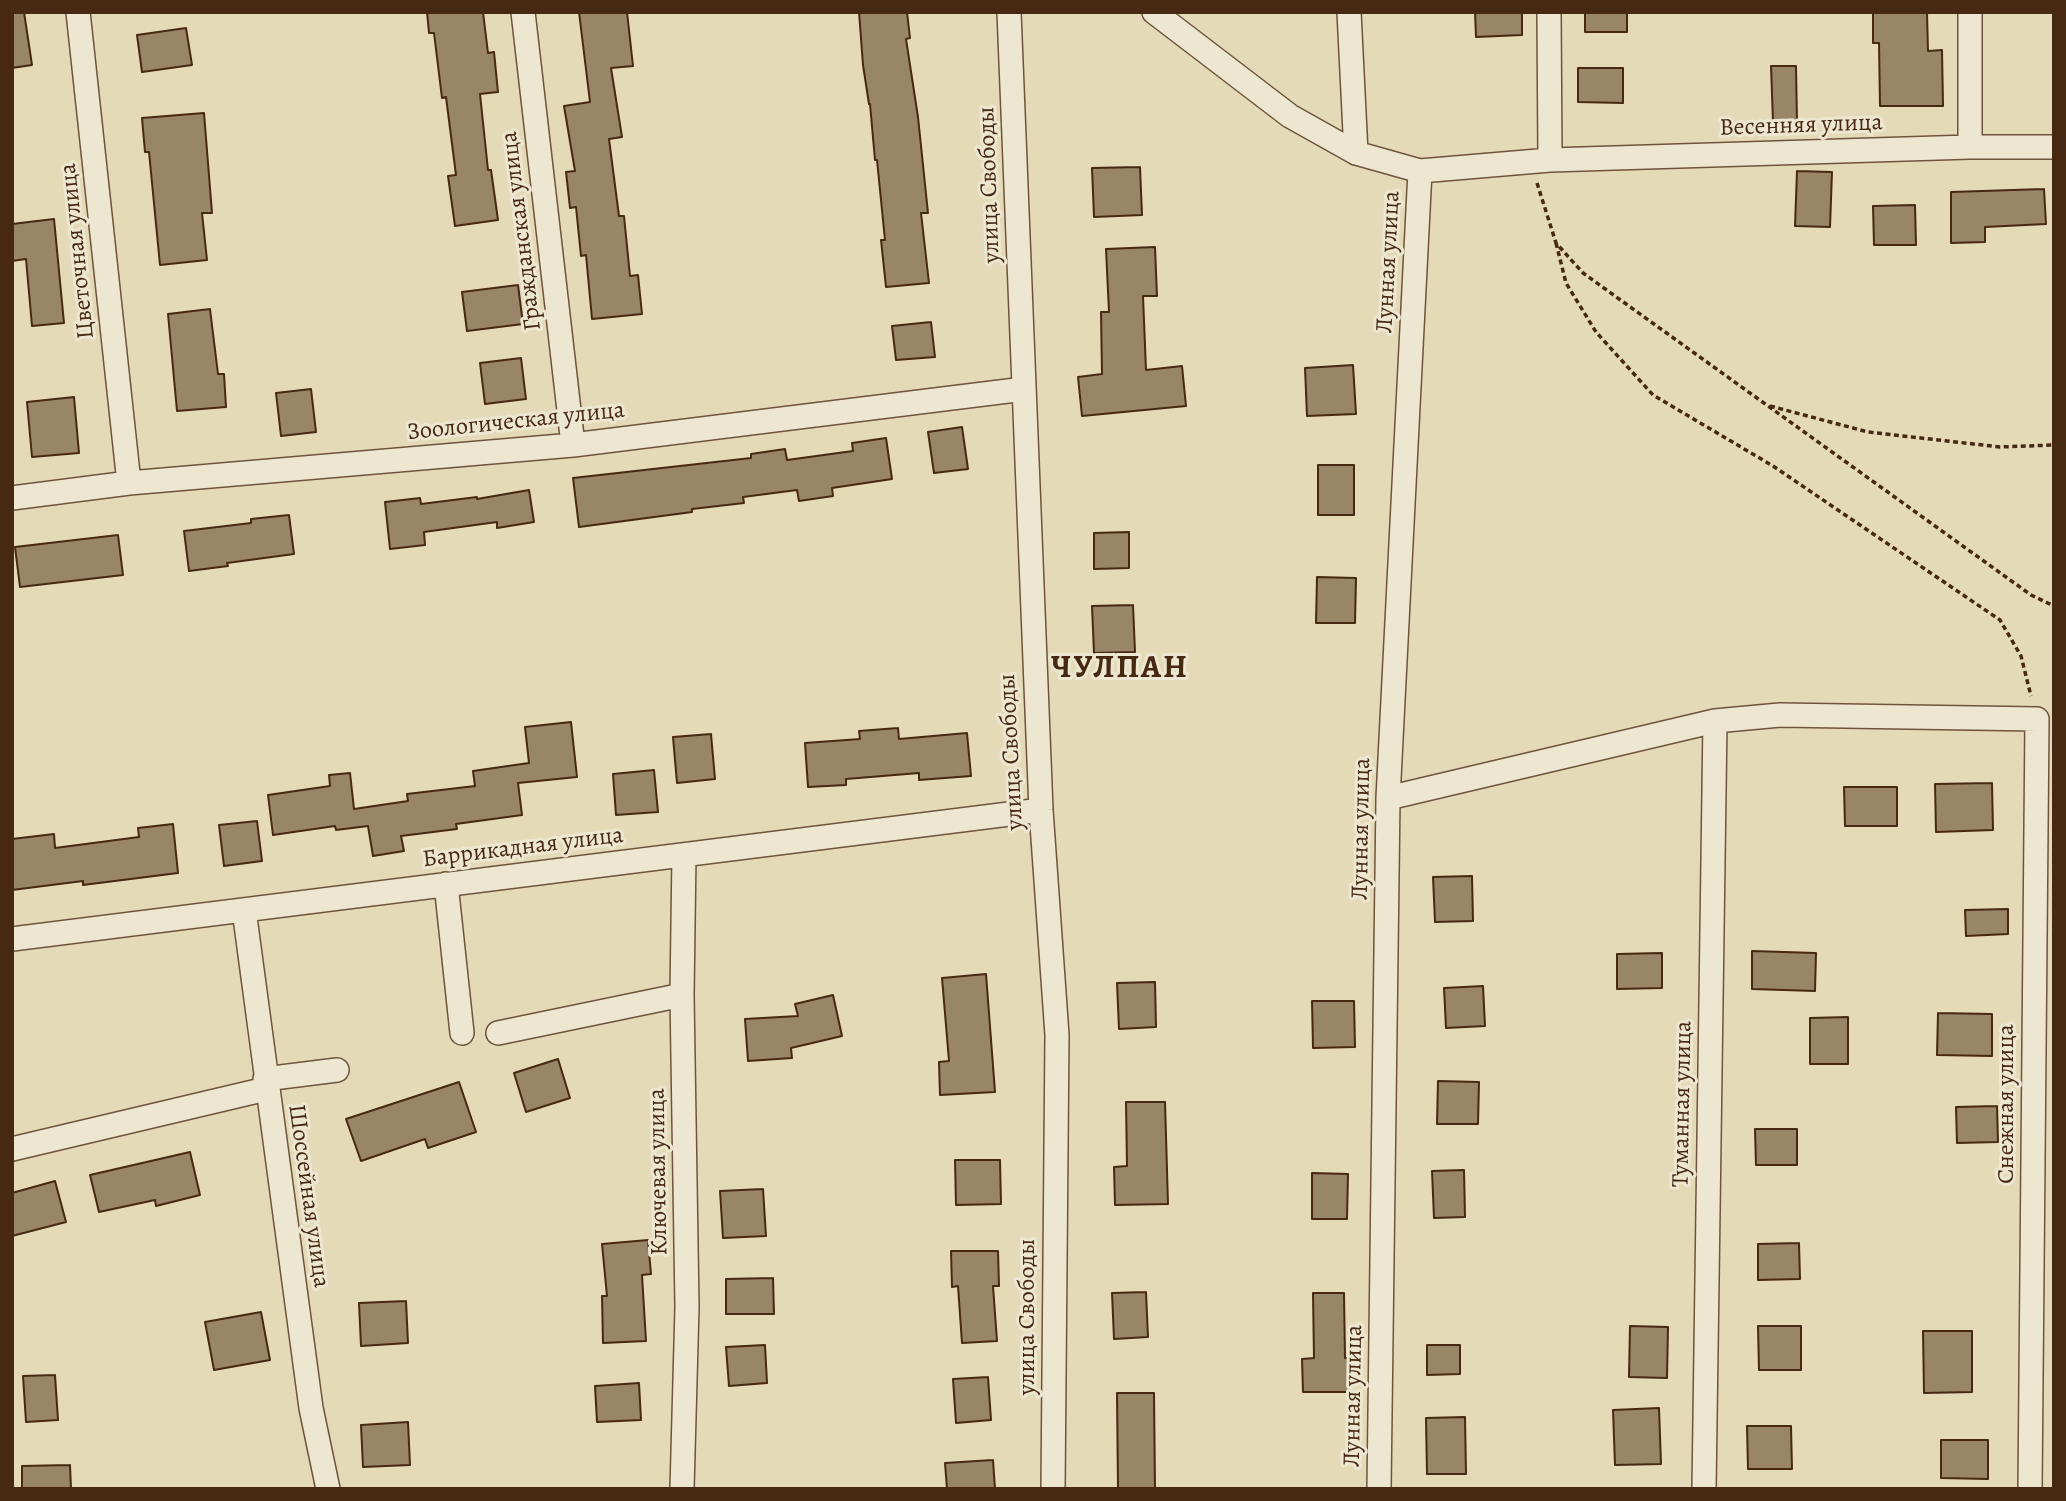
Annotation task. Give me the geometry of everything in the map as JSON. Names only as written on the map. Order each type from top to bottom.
[{"type":"street","name":"Цветочная улица","points":[[79,12],[129,483]]},
{"type":"street","name":"Гражданская улица","points":[[523,12],[573,444]]},
{"type":"street","name":"улица Свободы","points":[[1009,12],[1041,810],[1057,1035],[1053,1489]]},
{"type":"street","points":[[1154,12],[1290,116],[1356,153],[1420,171]]},
{"type":"street","points":[[1349,12],[1356,153]]},
{"type":"street","points":[[1540,160],[1549,12]]},
{"type":"street","points":[[1970,12],[1970,147]]},
{"type":"street","name":"Весенняя улица","points":[[1420,171],[1540,160],[1970,147],[2054,147]]},
{"type":"street","name":"Лунная улица","points":[[1379,1489],[1388,798],[1420,171]]},
{"type":"street","name":"Зоологическая улица","points":[[12,498],[129,483],[573,444],[1024,389]]},
{"type":"street","points":[[1388,798],[1715,721],[1780,715],[2037,719]]},
{"type":"street","name":"Снежная улица","points":[[2031,1489],[2037,719]]},
{"type":"street","name":"Туманная улица","points":[[1704,1489],[1715,721]]},
{"type":"street","name":"Баррикадная улица","points":[[12,939],[1041,810]]},
{"type":"street","name":"Ключевая улица","points":[[682,1489],[687,1307],[681,995],[684,855]]},
{"type":"street","points":[[446,884],[462,1033]]},
{"type":"street","name":"Шоссейная улица","points":[[244,910],[265,1084],[311,1408],[328,1489]]},
{"type":"street","points":[[498,1032],[681,995]]},
{"type":"street","points":[[12,1149],[265,1084],[337,1070]]},
{"type":"path","points":[[1540,160],[1566,283],[1596,332],[1653,395],[1773,466],[2000,620],[2021,656],[2037,719]]},
{"type":"path","points":[[1556,243],[1583,273],[2031,595],[2054,606]]},
{"type":"path","points":[[1766,404],[1868,432],[2000,447],[2054,445]]},
{"type":"building","points":[[12,12],[24,12],[32,65],[12,68]]},
{"type":"building","points":[[427,12],[483,12],[488,53],[494,52],[498,92],[480,94],[488,170],[491,170],[498,220],[455,226],[448,176],[456,175],[446,97],[442,98],[434,33],[429,33]]},
{"type":"building","points":[[579,12],[627,12],[633,66],[611,68],[622,137],[609,139],[619,216],[624,216],[630,276],[638,275],[642,314],[592,319],[586,255],[581,256],[576,207],[570,208],[566,172],[575,171],[564,106],[590,102]]},
{"type":"building","points":[[859,12],[907,12],[910,38],[906,39],[918,117],[928,213],[921,213],[929,283],[886,287],[881,240],[885,240]]},
{"type":"building","points":[[1475,12],[1522,12],[1522,35],[1476,37]]},
{"type":"building","points":[[1585,12],[1627,12],[1627,32],[1585,32]]},
{"type":"building","points":[[1873,12],[1927,12],[1928,51],[1942,50],[1943,106],[1880,106],[1879,43],[1873,43]]},
{"type":"building","points":[[186,28],[192,65],[142,72],[137,35]]},
{"type":"building","points":[[1771,66],[1796,66],[1797,122],[1773,122]]},
{"type":"building","points":[[1578,68],[1623,68],[1623,103],[1578,102]]},
{"type":"building","points":[[204,113],[212,213],[202,213],[207,260],[160,265],[149,152],[145,152],[142,118]]},
{"type":"building","points":[[1140,167],[1142,215],[1094,217],[1092,168]]},
{"type":"building","points":[[1797,171],[1832,172],[1830,227],[1795,226]]},
{"type":"building","points":[[2044,189],[2046,224],[1985,227],[1985,242],[1951,243],[1951,192]]},
{"type":"building","points":[[1915,205],[1916,245],[1874,245],[1873,206]]},
{"type":"building","points":[[54,219],[64,323],[32,326],[26,259],[12,261],[12,224]]},
{"type":"building","points":[[1155,247],[1157,296],[1143,296],[1146,370],[1182,366],[1186,406],[1082,416],[1078,377],[1102,374],[1101,312],[1109,312],[1106,249]]},
{"type":"building","points":[[518,285],[523,324],[467,331],[462,292]]},
{"type":"building","points":[[210,309],[218,374],[224,374],[226,407],[177,411],[168,314]]},
{"type":"building","points":[[931,322],[935,357],[896,360],[892,326]]},
{"type":"building","points":[[521,358],[526,399],[485,404],[480,363]]},
{"type":"building","points":[[1353,365],[1356,414],[1307,416],[1305,368]]},
{"type":"building","points":[[311,389],[316,432],[281,436],[276,393]]},
{"type":"building","points":[[74,397],[79,453],[32,457],[27,402]]},
{"type":"building","points":[[962,427],[968,469],[934,473],[928,432]]},
{"type":"building","points":[[886,438],[892,479],[832,488],[833,496],[799,501],[797,490],[743,497],[744,503],[692,509],[692,512],[579,527],[573,478],[751,458],[751,454],[785,449],[787,460],[853,451],[852,443]]},
{"type":"building","points":[[1318,465],[1354,465],[1354,515],[1318,515]]},
{"type":"building","points":[[529,490],[534,522],[497,528],[497,522],[424,532],[425,545],[390,549],[385,502],[420,498],[421,504],[477,499]]},
{"type":"building","points":[[289,515],[294,554],[189,571],[184,531],[251,523],[251,519]]},
{"type":"building","points":[[1129,532],[1129,568],[1094,569],[1094,533]]},
{"type":"building","points":[[118,535],[123,575],[20,587],[15,547]]},
{"type":"building","points":[[1317,577],[1356,578],[1355,623],[1316,623]]},
{"type":"building","points":[[1133,605],[1135,652],[1094,653],[1092,606]]},
{"type":"building","points":[[571,722],[577,777],[518,783],[522,815],[456,824],[457,829],[401,836],[404,851],[373,856],[368,826],[336,830],[335,826],[273,835],[268,795],[330,786],[329,775],[350,773],[354,809],[408,801],[407,794],[475,786],[473,771],[529,763],[525,727]]},
{"type":"building","points":[[898,728],[899,739],[967,733],[971,776],[919,780],[919,773],[846,779],[846,785],[808,787],[805,743],[860,739],[859,731]]},
{"type":"building","points":[[711,734],[715,779],[677,783],[673,737]]},
{"type":"building","points":[[654,770],[658,812],[616,815],[613,774]]},
{"type":"building","points":[[1992,783],[1993,830],[1936,832],[1935,784]]},
{"type":"building","points":[[1844,787],[1897,787],[1897,826],[1845,826]]},
{"type":"building","points":[[257,821],[262,861],[224,866],[219,825]]},
{"type":"building","points":[[173,824],[178,873],[83,885],[83,881],[12,890],[12,839],[54,834],[55,848],[139,837],[138,828]]},
{"type":"building","points":[[1472,876],[1473,921],[1435,922],[1433,877]]},
{"type":"building","points":[[2008,909],[2008,934],[1966,936],[1965,910]]},
{"type":"building","points":[[1752,951],[1816,953],[1815,991],[1752,989]]},
{"type":"building","points":[[1662,953],[1662,988],[1617,989],[1617,954]]},
{"type":"building","points":[[986,974],[995,1092],[940,1095],[939,1062],[949,1061],[942,978]]},
{"type":"building","points":[[1155,982],[1156,1027],[1119,1029],[1117,983]]},
{"type":"building","points":[[1483,986],[1485,1026],[1446,1028],[1444,988]]},
{"type":"building","points":[[833,995],[842,1036],[791,1048],[792,1058],[748,1061],[745,1019],[798,1016],[795,1004]]},
{"type":"building","points":[[1312,1001],[1354,1001],[1355,1047],[1313,1048]]},
{"type":"building","points":[[1938,1013],[1992,1014],[1992,1056],[1937,1055]]},
{"type":"building","points":[[1848,1017],[1848,1064],[1810,1064],[1810,1018]]},
{"type":"building","points":[[558,1059],[570,1098],[526,1112],[514,1073]]},
{"type":"building","points":[[1438,1081],[1479,1082],[1478,1124],[1437,1124]]},
{"type":"building","points":[[459,1082],[476,1132],[428,1148],[425,1139],[361,1161],[346,1119]]},
{"type":"building","points":[[1126,1102],[1165,1102],[1168,1204],[1115,1205],[1114,1167],[1127,1166]]},
{"type":"building","points":[[1997,1106],[1998,1142],[1957,1143],[1956,1107]]},
{"type":"building","points":[[1755,1129],[1797,1129],[1797,1165],[1756,1165]]},
{"type":"building","points":[[190,1152],[200,1195],[156,1206],[155,1200],[99,1212],[90,1175]]},
{"type":"building","points":[[955,1160],[1000,1160],[1001,1204],[956,1205]]},
{"type":"building","points":[[1464,1170],[1465,1217],[1434,1218],[1432,1171]]},
{"type":"building","points":[[1312,1173],[1348,1174],[1347,1219],[1312,1219]]},
{"type":"building","points":[[55,1181],[66,1222],[12,1236],[12,1193]]},
{"type":"building","points":[[763,1189],[766,1236],[723,1238],[720,1191]]},
{"type":"building","points":[[648,1240],[651,1274],[642,1275],[646,1341],[603,1343],[602,1296],[607,1296],[602,1244]]},
{"type":"building","points":[[1799,1243],[1800,1279],[1758,1280],[1758,1244]]},
{"type":"building","points":[[951,1251],[998,1251],[999,1286],[993,1286],[997,1341],[962,1343],[958,1286],[952,1287]]},
{"type":"building","points":[[773,1278],[774,1314],[726,1314],[726,1279]]},
{"type":"building","points":[[1146,1292],[1148,1337],[1114,1339],[1112,1293]]},
{"type":"building","points":[[1313,1293],[1344,1293],[1345,1358],[1349,1358],[1349,1392],[1303,1392],[1302,1359],[1314,1358]]},
{"type":"building","points":[[406,1301],[408,1343],[361,1346],[359,1303]]},
{"type":"building","points":[[261,1312],[270,1360],[214,1370],[205,1322]]},
{"type":"building","points":[[1630,1326],[1668,1327],[1667,1378],[1629,1377]]},
{"type":"building","points":[[1758,1326],[1801,1326],[1801,1370],[1759,1370]]},
{"type":"building","points":[[1923,1331],[1972,1331],[1972,1392],[1924,1393]]},
{"type":"building","points":[[765,1345],[767,1383],[729,1386],[726,1347]]},
{"type":"building","points":[[1427,1345],[1460,1345],[1460,1374],[1427,1375]]},
{"type":"building","points":[[55,1375],[58,1420],[26,1422],[23,1376]]},
{"type":"building","points":[[988,1377],[991,1420],[956,1423],[953,1379]]},
{"type":"building","points":[[639,1383],[641,1420],[597,1422],[595,1386]]},
{"type":"building","points":[[1117,1393],[1154,1393],[1155,1489],[1118,1489]]},
{"type":"building","points":[[1659,1408],[1661,1464],[1615,1465],[1613,1410]]},
{"type":"building","points":[[1465,1417],[1466,1474],[1427,1474],[1426,1418]]},
{"type":"building","points":[[408,1422],[410,1465],[363,1467],[361,1425]]},
{"type":"building","points":[[1747,1426],[1791,1426],[1792,1469],[1748,1469]]},
{"type":"building","points":[[1941,1440],[1988,1440],[1988,1479],[1941,1478]]},
{"type":"building","points":[[993,1460],[995,1489],[947,1489],[945,1463]]},
{"type":"building","points":[[70,1465],[71,1489],[22,1489],[22,1466]]},
{"type":"district","name":"ЧУЛПАН","points":[[1120,669]]}]
